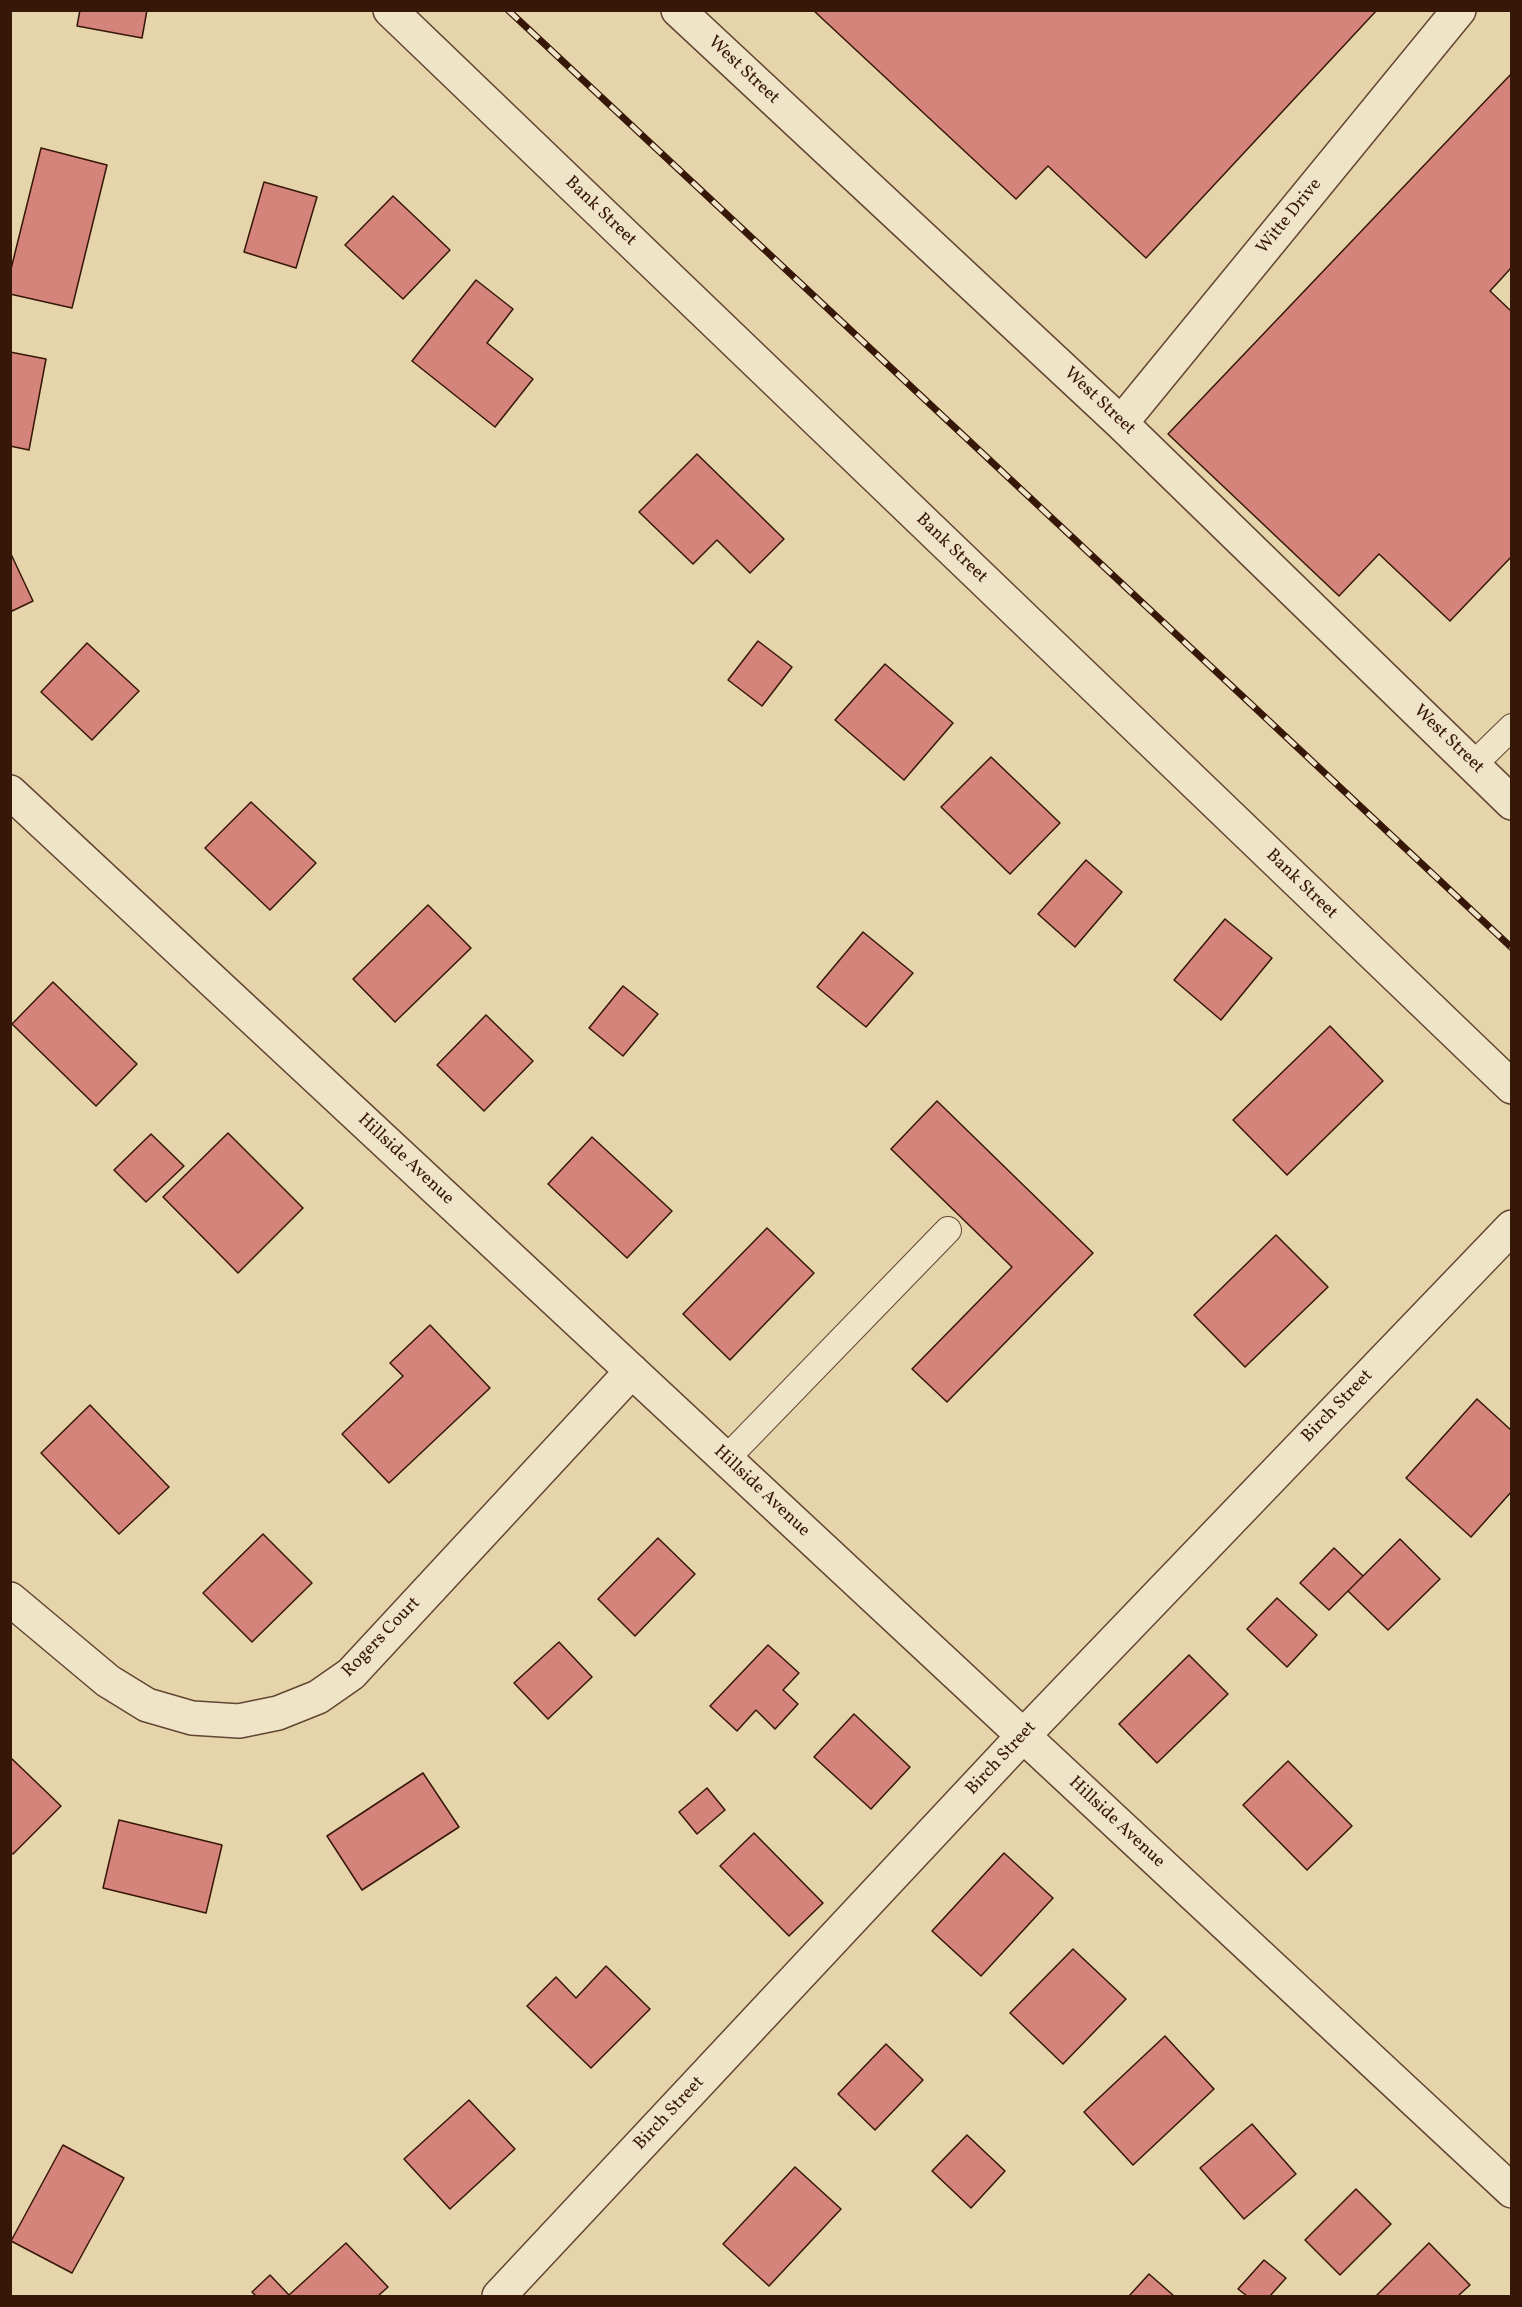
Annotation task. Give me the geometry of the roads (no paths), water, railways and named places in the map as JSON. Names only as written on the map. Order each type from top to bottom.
[{"type":"street","name":"Bank Street","points":[[390,10],[1512,1087]]},
{"type":"street","name":"West Street","points":[[678,10],[1121,423],[1512,803]]},
{"type":"street","name":"Witte Drive","points":[[1121,423],[1459,10]]},
{"type":"street","name":"Hillside Avenue","points":[[10,792],[1512,2191]]},
{"type":"street","name":"Birch Street","points":[[499,2296],[1023,1736],[1512,1227]]},
{"type":"street","name":"Rogers Court","points":[[10,1599],[108,1681],[147,1705],[192,1718],[239,1721],[278,1713],[318,1696],[351,1674],[632,1371]]},
{"type":"lane","points":[[1473,765],[1512,727]]},
{"type":"lane","points":[[726,1459],[948,1230]]},
{"type":"railway","points":[[508,10],[1512,948]]}]
